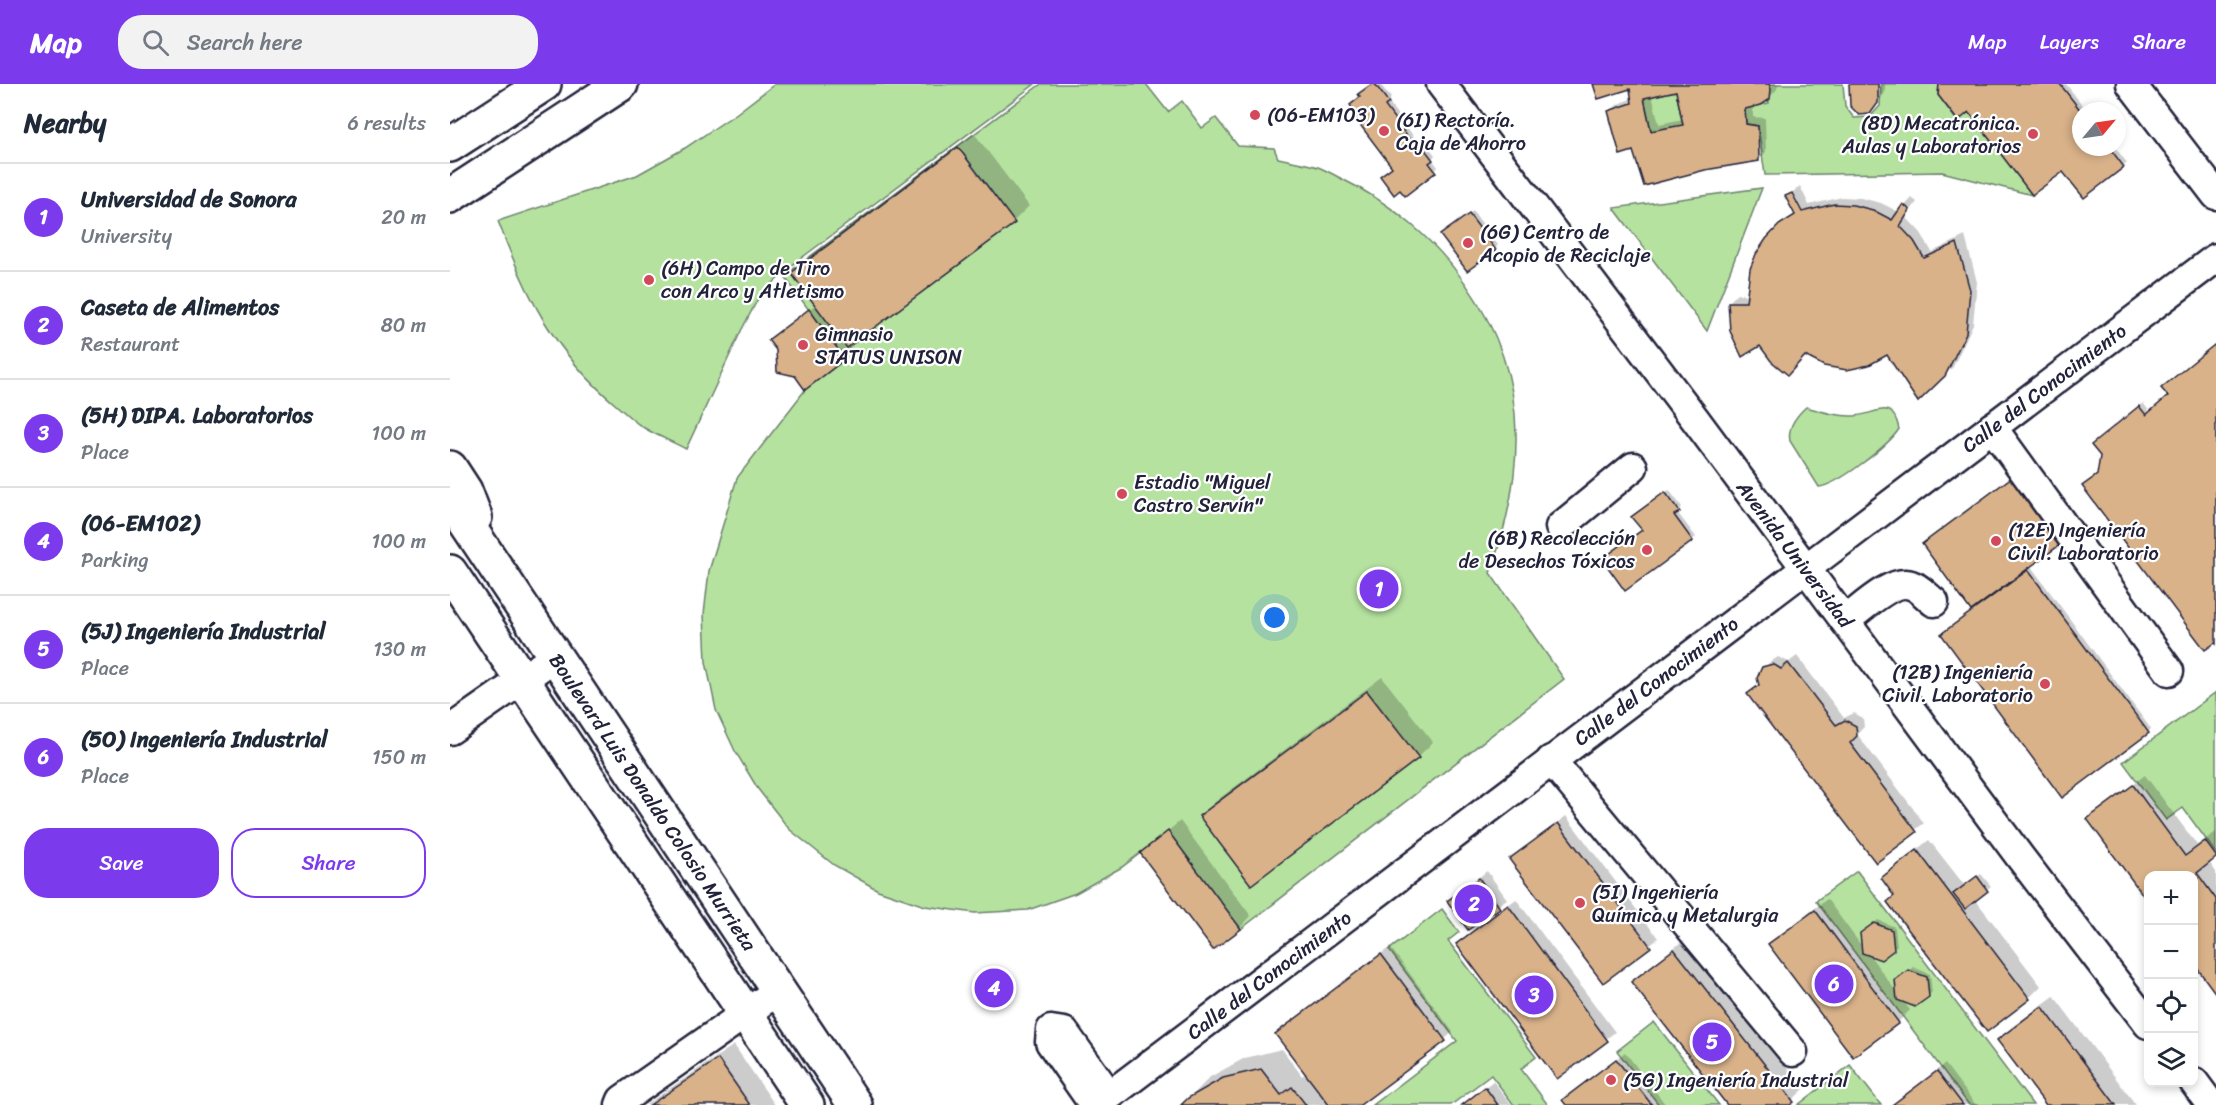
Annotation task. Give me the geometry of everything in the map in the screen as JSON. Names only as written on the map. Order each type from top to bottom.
[{"type":"main road","points":[[450,145],[544,84]]},
{"type":"main road","points":[[450,196],[621,84]]},
{"type":"main road","points":[[450,468],[465,491],[492,561]]},
{"type":"main road","name":"Boulevard Luis Donaldo Colosio Murrieta","points":[[450,499],[855,1105]]},
{"type":"main road","name":"Boulevard Luis Donaldo Colosio Murrieta","points":[[450,572],[807,1105]]},
{"type":"street","name":"Avenida Universidad","points":[[1441,84],[2020,857],[2144,1019]]},
{"type":"street","points":[[2131,84],[2216,195]]},
{"type":"street","name":"Calle del Conocimiento","points":[[1100,1102],[2216,258]]},
{"type":"street","points":[[1992,427],[2169,670]]},
{"type":"street","points":[[1560,527],[1633,467]]},
{"type":"street","points":[[1845,621],[1890,587],[1902,583],[1913,585],[1934,602]]},
{"type":"street","points":[[450,730],[556,656]]},
{"type":"street","points":[[1551,760],[1793,1052]]},
{"type":"street","points":[[620,1105],[622,1100],[779,990]]},
{"type":"street","points":[[2196,1087],[2211,1105]]},
{"type":"green space","name":"(6H) Campo de Tiro con Arco y Atletismo","points":[[775,84],[1035,84],[796,262],[760,295],[686,449],[638,424],[594,385],[575,364],[544,321],[531,298],[498,221],[637,175],[685,148]]},
{"type":"green space","name":"Estadio \"Miguel Castro Servín\"","points":[[1041,84],[1146,84],[1168,112],[1182,101],[1202,128],[1216,118],[1238,146],[1274,148],[1278,158],[1321,168],[1377,199],[1410,223],[1439,251],[1465,283],[1486,317],[1502,354],[1512,393],[1516,434],[1515,470],[1506,522],[1490,573],[1564,679],[1241,929],[1168,832],[1122,867],[1076,893],[1028,910],[975,913],[925,906],[878,890],[834,865],[789,829],[758,789],[735,751],[716,710],[706,662],[704,614],[709,571],[737,478],[805,390],[845,359],[784,276]]},
{"type":"green space","points":[[1767,84],[1843,84],[1845,106],[1854,118],[1870,117],[1880,106],[1881,84],[1939,84],[1938,95],[1957,121],[1969,112],[2032,195],[1942,172],[1765,175],[1758,126],[1746,124],[1745,109],[1769,103]]},
{"type":"green space","points":[[1676,91],[1683,125],[1651,131],[1644,98]]},
{"type":"green space","points":[[1762,188],[1707,331],[1614,208]]},
{"type":"green space","points":[[1806,407],[1848,416],[1887,410],[1896,419],[1899,429],[1885,445],[1850,472],[1819,487],[1789,436],[1793,422]]},
{"type":"green space","points":[[2216,692],[2216,853],[2183,808],[2166,820],[2123,762]]},
{"type":"green space","points":[[1857,871],[2033,1105],[1969,1105],[1816,901]]},
{"type":"green space","points":[[1442,909],[1459,932],[1448,941],[1536,1057],[1521,1069],[1548,1105],[1514,1105],[1491,1075],[1451,1105],[1373,1105],[1457,1041],[1389,950]]},
{"type":"green space","points":[[1654,1022],[1719,1105],[1659,1105],[1617,1051]]},
{"type":"green space","points":[[1850,1065],[1881,1105],[1798,1105]]},
{"type":"building","name":"(6I) Rectoría. Caja de Ahorro","points":[[1375,84],[1389,103],[1385,106],[1415,147],[1420,143],[1433,160],[1429,163],[1436,172],[1405,196],[1400,190],[1394,195],[1380,176],[1392,167],[1355,118],[1358,116],[1350,105],[1360,97],[1358,94]]},
{"type":"building","points":[[1593,84],[1769,84],[1771,89],[1770,99],[1761,105],[1745,109],[1746,124],[1758,126],[1759,161],[1705,170],[1644,186],[1633,151],[1620,155],[1608,111],[1632,103],[1630,89],[1598,99]],"holes":[[[1676,91],[1683,125],[1651,131],[1644,98]]]},
{"type":"building","points":[[1849,84],[1878,84],[1878,103],[1870,114],[1859,115],[1850,106]]},
{"type":"building","name":"(8D) Mecatrónica. Aulas y Laboratorios","points":[[1939,84],[2060,84],[2074,102],[2072,102],[2072,156],[2116,156],[2124,167],[2084,198],[2063,172],[2032,195],[1969,112],[1958,121],[1938,95]]},
{"type":"building","points":[[958,147],[1015,223],[847,348],[791,273]]},
{"type":"building","points":[[1792,193],[1802,212],[1834,204],[1853,205],[1873,210],[1892,220],[1903,204],[1910,210],[1900,226],[1914,241],[1924,258],[1957,243],[1970,290],[1966,333],[1945,376],[1918,402],[1887,355],[1869,365],[1847,370],[1824,366],[1805,356],[1788,375],[1771,361],[1760,346],[1742,357],[1730,331],[1728,302],[1746,302],[1750,269],[1756,254],[1779,225],[1795,215],[1785,196]]},
{"type":"building","name":"(6G) Centro de Acopio de Reciclaje","points":[[1469,214],[1496,250],[1467,271],[1440,235]]},
{"type":"building","name":"Gimnasio STATUS UNISON","points":[[809,309],[845,359],[805,390],[795,376],[777,372],[776,350],[768,340]]},
{"type":"building","points":[[2214,345],[2216,348],[2216,644],[2205,650],[2082,486],[2097,475],[2100,456],[2091,445],[2139,406],[2146,415],[2168,396],[2161,388]]},
{"type":"building","name":"(12E) Ingeniería Civil. Laboratorio","points":[[2020,471],[2069,538],[1971,611],[1922,544]]},
{"type":"building","name":"(6B) Recolección de Desechos Tóxicos","points":[[1665,492],[1680,512],[1674,515],[1693,541],[1625,591],[1602,559],[1642,530],[1631,517]]},
{"type":"building","name":"(12B) Ingeniería Civil. Laboratorio","points":[[2028,570],[2149,733],[2062,798],[1941,634]]},
{"type":"building","points":[[1788,663],[1836,725],[1845,720],[1856,726],[1857,736],[1850,743],[1917,832],[1876,863],[1747,694],[1759,685],[1757,678],[1762,667],[1773,664],[1781,669]]},
{"type":"building","points":[[1367,691],[1419,758],[1251,885],[1199,816]]},
{"type":"building","points":[[2133,785],[2185,856],[2205,841],[2216,858],[2198,872],[2144,871],[2144,897],[2087,819]]},
{"type":"building","name":"(5I) Ingeniería Química y Metalurgia","points":[[1558,823],[1651,947],[1603,983],[1509,859]]},
{"type":"building","points":[[1168,831],[1241,929],[1213,950],[1140,853]]},
{"type":"building","points":[[1917,850],[2030,999],[1987,1032],[1887,902],[1894,896],[1881,878]]},
{"type":"building","points":[[2198,874],[2216,899],[2216,994],[2198,969]]},
{"type":"building","points":[[1977,876],[1988,891],[1965,909],[1953,894]]},
{"type":"building","points":[[1479,878],[1500,908],[1468,930],[1447,901]]},
{"type":"building","points":[[1508,905],[1608,1041],[1557,1079],[1456,944]]},
{"type":"building","points":[[1815,910],[1899,1023],[1853,1057],[1768,944]]},
{"type":"building","points":[[1874,923],[1892,930],[1894,950],[1881,960],[1862,953],[1860,933]]},
{"type":"building","points":[[1674,949],[1794,1102],[1790,1105],[1727,1105],[1631,982]]},
{"type":"building","points":[[1381,954],[1446,1041],[1360,1105],[1329,1105],[1275,1034]]},
{"type":"building","points":[[1908,970],[1927,977],[1929,997],[1915,1007],[1897,1000],[1895,980]]},
{"type":"building","points":[[2042,1006],[2116,1105],[2046,1105],[1997,1040]]},
{"type":"building","points":[[718,1059],[750,1105],[650,1105]]},
{"type":"building","name":"(5G) Ingeniería Industrial","points":[[1616,1059],[1652,1105],[1566,1105],[1562,1100]]},
{"type":"building","points":[[1261,1069],[1281,1095],[1292,1087],[1306,1105],[1181,1105],[1188,1098],[1223,1078]]},
{"type":"building","points":[[1937,1071],[1963,1105],[1892,1105]]},
{"type":"building","points":[[1485,1087],[1498,1105],[1462,1105]]},
{"type":"place","name":"(06-EM103)","points":[[1255,115]]},
{"type":"place","name":"(6I) Rectoría. Caja de Ahorro","points":[[1384,131]]},
{"type":"place","name":"(8D) Mecatrónica. Aulas y Laboratorios","points":[[2033,134]]},
{"type":"place","name":"(6G) Centro de Acopio de Reciclaje","points":[[1468,243]]},
{"type":"place","name":"(6H) Campo de Tiro con Arco y Atletismo","points":[[649,280]]},
{"type":"place","name":"Gimnasio STATUS UNISON","points":[[803,345]]},
{"type":"place","name":"Estadio \"Miguel Castro Servín\"","points":[[1122,494]]},
{"type":"place","name":"(12E) Ingeniería Civil. Laboratorio","points":[[1996,541]]},
{"type":"place","name":"(6B) Recolección de Desechos Tóxicos","points":[[1647,550]]},
{"type":"place","name":"Universidad de Sonora","points":[[1379,589]]},
{"type":"place","name":"(12B) Ingeniería Civil. Laboratorio","points":[[2045,684]]},
{"type":"place","name":"(5I) Ingeniería Química y Metalurgia","points":[[1580,903]]},
{"type":"place","name":"Caseta de Alimentos","points":[[1474,904]]},
{"type":"place","name":"(5O) Ingeniería Industrial","points":[[1834,984]]},
{"type":"place","name":"(06-EM102)","points":[[994,988]]},
{"type":"place","name":"(5H) DIPA. Laboratorios","points":[[1534,995]]},
{"type":"place","name":"(5J) Ingeniería Industrial","points":[[1712,1042]]},
{"type":"place","name":"(5G) Ingeniería Industrial","points":[[1611,1080]]}]
